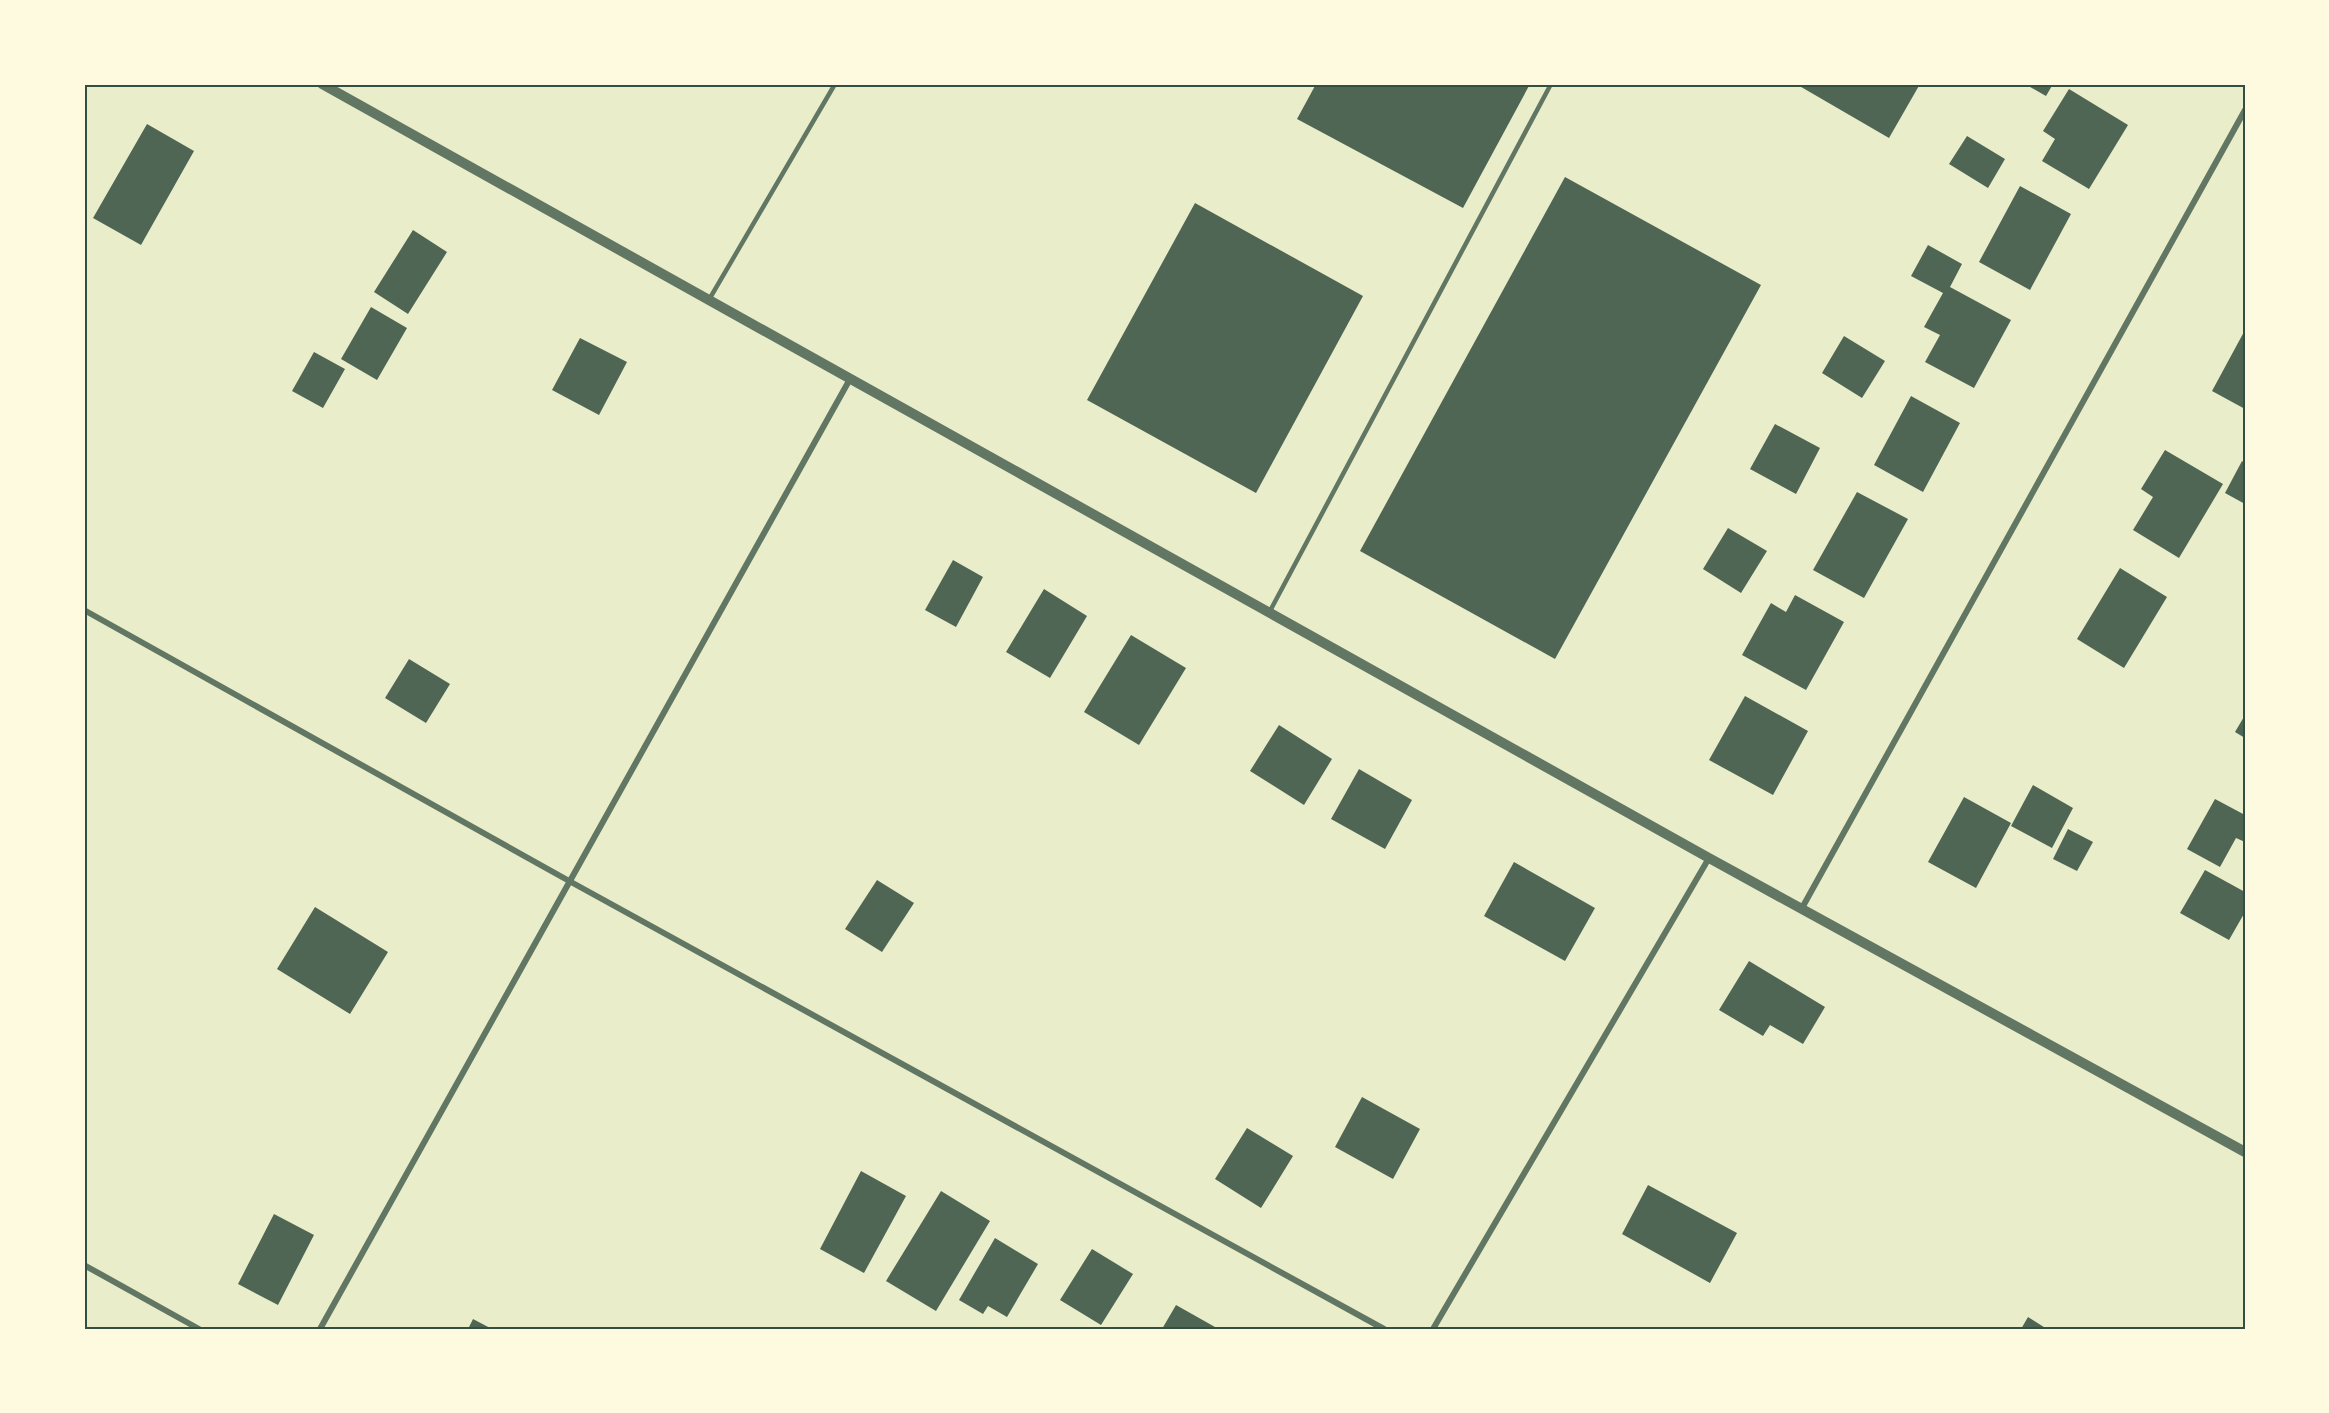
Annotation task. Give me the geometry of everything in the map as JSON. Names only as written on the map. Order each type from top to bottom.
[{"type":"street","points":[[321,84],[1708,858],[2245,1152]]},
{"type":"street","points":[[1802,908],[2245,110]]},
{"type":"street","points":[[320,1329],[850,379]]},
{"type":"street","points":[[84,610],[571,882],[1384,1329]]},
{"type":"street","points":[[1433,1329],[1708,858]]},
{"type":"street","points":[[84,1265],[199,1329]]},
{"type":"lane","points":[[709,301],[835,84]]},
{"type":"lane","points":[[1269,612],[1551,84]]},
{"type":"building","points":[[1316,84],[1530,84],[1463,208],[1297,119]]},
{"type":"building","points":[[1796,84],[1920,84],[1889,138]]},
{"type":"building","points":[[2025,84],[2053,84],[2046,96]]},
{"type":"building","points":[[2069,89],[2128,125],[2089,189],[2042,161],[2055,139],[2043,131]]},
{"type":"building","points":[[147,124],[194,151],[141,245],[93,218]]},
{"type":"building","points":[[1967,136],[2005,159],[1988,188],[1949,164]]},
{"type":"building","points":[[1565,177],[1761,285],[1555,659],[1360,551]]},
{"type":"building","points":[[2020,186],[2071,214],[2030,290],[1979,262]]},
{"type":"building","points":[[1195,203],[1363,296],[1256,493],[1087,400]]},
{"type":"building","points":[[413,230],[447,252],[408,314],[374,292]]},
{"type":"building","points":[[1928,245],[1962,264],[1950,287],[2011,320],[1974,388],[1925,362],[1940,335],[1924,327],[1943,293],[1911,276]]},
{"type":"building","points":[[371,307],[407,328],[377,380],[341,359]]},
{"type":"building","points":[[2245,330],[2245,409],[2212,391]]},
{"type":"building","points":[[1844,336],[1885,361],[1862,398],[1822,373]]},
{"type":"building","points":[[580,338],[627,362],[599,415],[552,390]]},
{"type":"building","points":[[314,352],[345,369],[323,408],[292,391]]},
{"type":"building","points":[[1911,396],[1960,423],[1923,492],[1874,465]]},
{"type":"building","points":[[1775,424],[1820,448],[1796,494],[1750,469]]},
{"type":"building","points":[[2165,450],[2223,484],[2179,558],[2133,530],[2153,497],[2141,489]]},
{"type":"building","points":[[2242,461],[2245,463],[2245,504],[2225,493]]},
{"type":"building","points":[[1857,492],[1908,519],[1864,598],[1813,570]]},
{"type":"building","points":[[1728,528],[1767,551],[1741,593],[1703,569]]},
{"type":"building","points":[[953,560],[983,577],[956,627],[925,610]]},
{"type":"building","points":[[2120,568],[2167,597],[2124,668],[2077,639]]},
{"type":"building","points":[[1044,589],[1087,616],[1050,678],[1006,652]]},
{"type":"building","points":[[1795,595],[1844,622],[1806,690],[1742,655],[1771,603],[1786,612]]},
{"type":"building","points":[[1131,635],[1186,668],[1139,745],[1084,712]]},
{"type":"building","points":[[409,659],[450,684],[426,723],[385,698]]},
{"type":"building","points":[[1745,696],[1808,731],[1773,795],[1709,760]]},
{"type":"building","points":[[2245,715],[2245,738],[2235,732]]},
{"type":"building","points":[[1279,725],[1332,759],[1304,805],[1250,771]]},
{"type":"building","points":[[1359,769],[1412,800],[1385,849],[1331,819]]},
{"type":"building","points":[[2033,785],[2073,808],[2052,848],[2011,826]]},
{"type":"building","points":[[1964,797],[2011,823],[1976,888],[1928,862]]},
{"type":"building","points":[[2215,799],[2245,815],[2245,842],[2236,838],[2220,867],[2187,849]]},
{"type":"building","points":[[2068,829],[2093,842],[2077,871],[2053,859]]},
{"type":"building","points":[[1514,862],[1595,908],[1565,961],[1484,916]]},
{"type":"building","points":[[2205,870],[2245,892],[2245,912],[2229,940],[2180,913]]},
{"type":"building","points":[[877,880],[914,903],[882,952],[845,929]]},
{"type":"building","points":[[315,907],[388,952],[350,1014],[277,969]]},
{"type":"building","points":[[1749,961],[1825,1007],[1803,1044],[1770,1025],[1763,1036],[1719,1010]]},
{"type":"building","points":[[1362,1097],[1420,1129],[1393,1179],[1335,1147]]},
{"type":"building","points":[[1247,1128],[1293,1156],[1261,1208],[1215,1179]]},
{"type":"building","points":[[861,1171],[906,1196],[864,1273],[820,1249]]},
{"type":"building","points":[[1648,1185],[1737,1233],[1710,1283],[1622,1234]]},
{"type":"building","points":[[941,1191],[990,1221],[936,1311],[886,1281]]},
{"type":"building","points":[[274,1214],[314,1235],[278,1305],[238,1284]]},
{"type":"building","points":[[995,1238],[1038,1264],[1007,1317],[988,1306],[983,1314],[959,1300]]},
{"type":"building","points":[[1092,1249],[1133,1274],[1101,1325],[1060,1300]]},
{"type":"building","points":[[1176,1305],[1215,1327],[1214,1329],[1162,1329]]},
{"type":"building","points":[[2028,1317],[2047,1329],[2021,1329]]},
{"type":"building","points":[[473,1319],[492,1329],[468,1329]]}]
